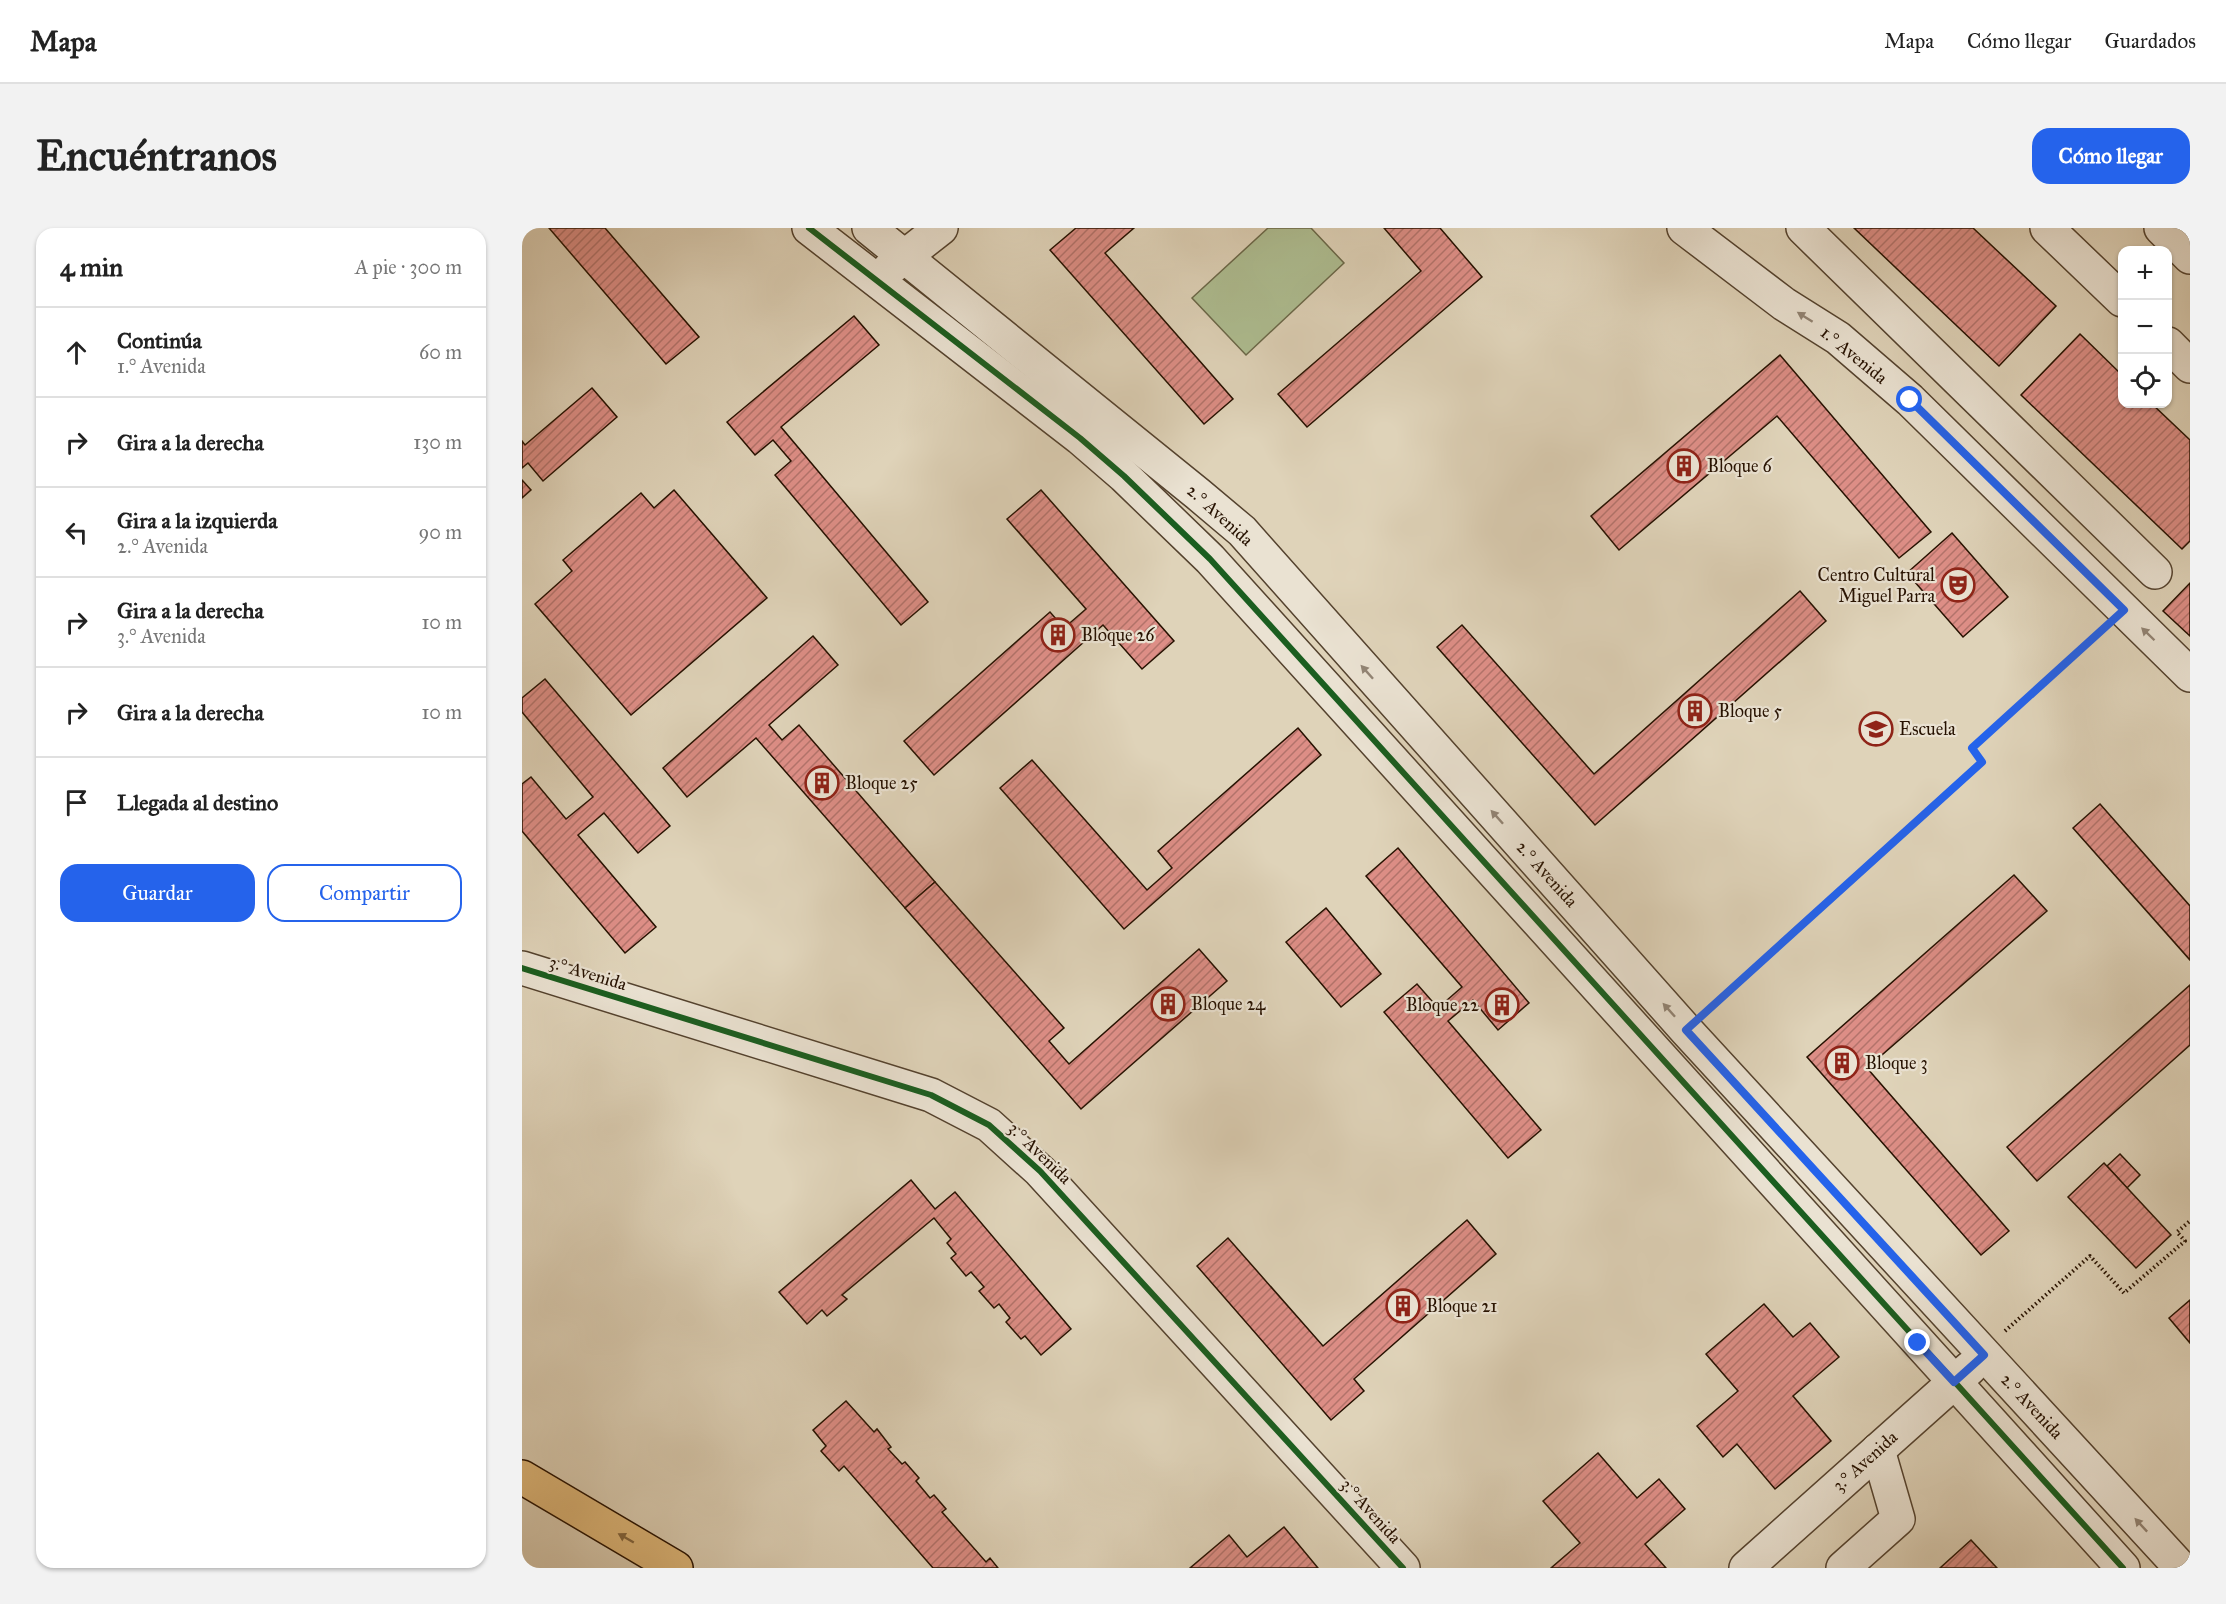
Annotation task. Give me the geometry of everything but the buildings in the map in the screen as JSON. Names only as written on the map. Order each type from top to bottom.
[{"type":"main road","points":[[522,1477],[676,1568]]},
{"type":"street","points":[[809,228],[1080,438],[1124,476],[1210,559],[2123,1568]]},
{"type":"street","name":"2.° Avenida","points":[[869,228],[1242,531],[1686,1030],[2181,1568]]},
{"type":"street","points":[[877,280],[941,228]]},
{"type":"street","points":[[1803,228],[2155,572]]},
{"type":"street","points":[[2047,228],[2118,296]]},
{"type":"street","points":[[2161,228],[2190,257]]},
{"type":"street","name":"1.° Avenida","points":[[1698,231],[1784,304],[1838,338],[1910,400],[2190,675]]},
{"type":"street","points":[[2172,348],[2190,366]]},
{"type":"street","name":"3.° Avenida","points":[[522,968],[931,1095],[989,1125],[1040,1170],[1403,1568]]},
{"type":"street","name":"3.° Avenida","points":[[1746,1568],[1954,1382],[1983,1353]]},
{"type":"street","points":[[1844,1568],[1898,1519],[1878,1450]]},
{"type":"path","points":[[1686,1030],[1982,762],[1972,748],[2124,610]]},
{"type":"path","points":[[1983,1353],[2090,1256],[2124,1293],[2185,1241],[2177,1232],[2190,1221]]},
{"type":"green space","points":[[1268,228],[1311,228],[1344,263],[1246,355],[1192,298]]},
{"type":"cycle path","points":[[809,228],[1080,438],[1124,476],[1210,559],[2123,1568]]},
{"type":"cycle path","points":[[522,968],[931,1095],[989,1125],[1040,1171],[1403,1568]]},
{"type":"place","name":"Bloque 6","points":[[1684,466]]},
{"type":"place","name":"Centro Cultural Miguel Parra","points":[[1958,585]]},
{"type":"place","name":"Bloque 26","points":[[1058,635]]},
{"type":"place","name":"Bloque 5","points":[[1695,711]]},
{"type":"place","name":"Escuela","points":[[1876,729]]},
{"type":"place","name":"Bloque 25","points":[[822,783]]},
{"type":"place","name":"Bloque 24","points":[[1168,1004]]},
{"type":"place","name":"Bloque 22","points":[[1502,1005]]},
{"type":"place","name":"Bloque 3","points":[[1842,1063]]},
{"type":"place","name":"Bloque 21","points":[[1403,1306]]},
{"type":"route","points":[[1910,400],[2124,610],[1972,748],[1982,762],[1686,1030],[1984,1355],[1954,1382],[1918,1343]]}]
